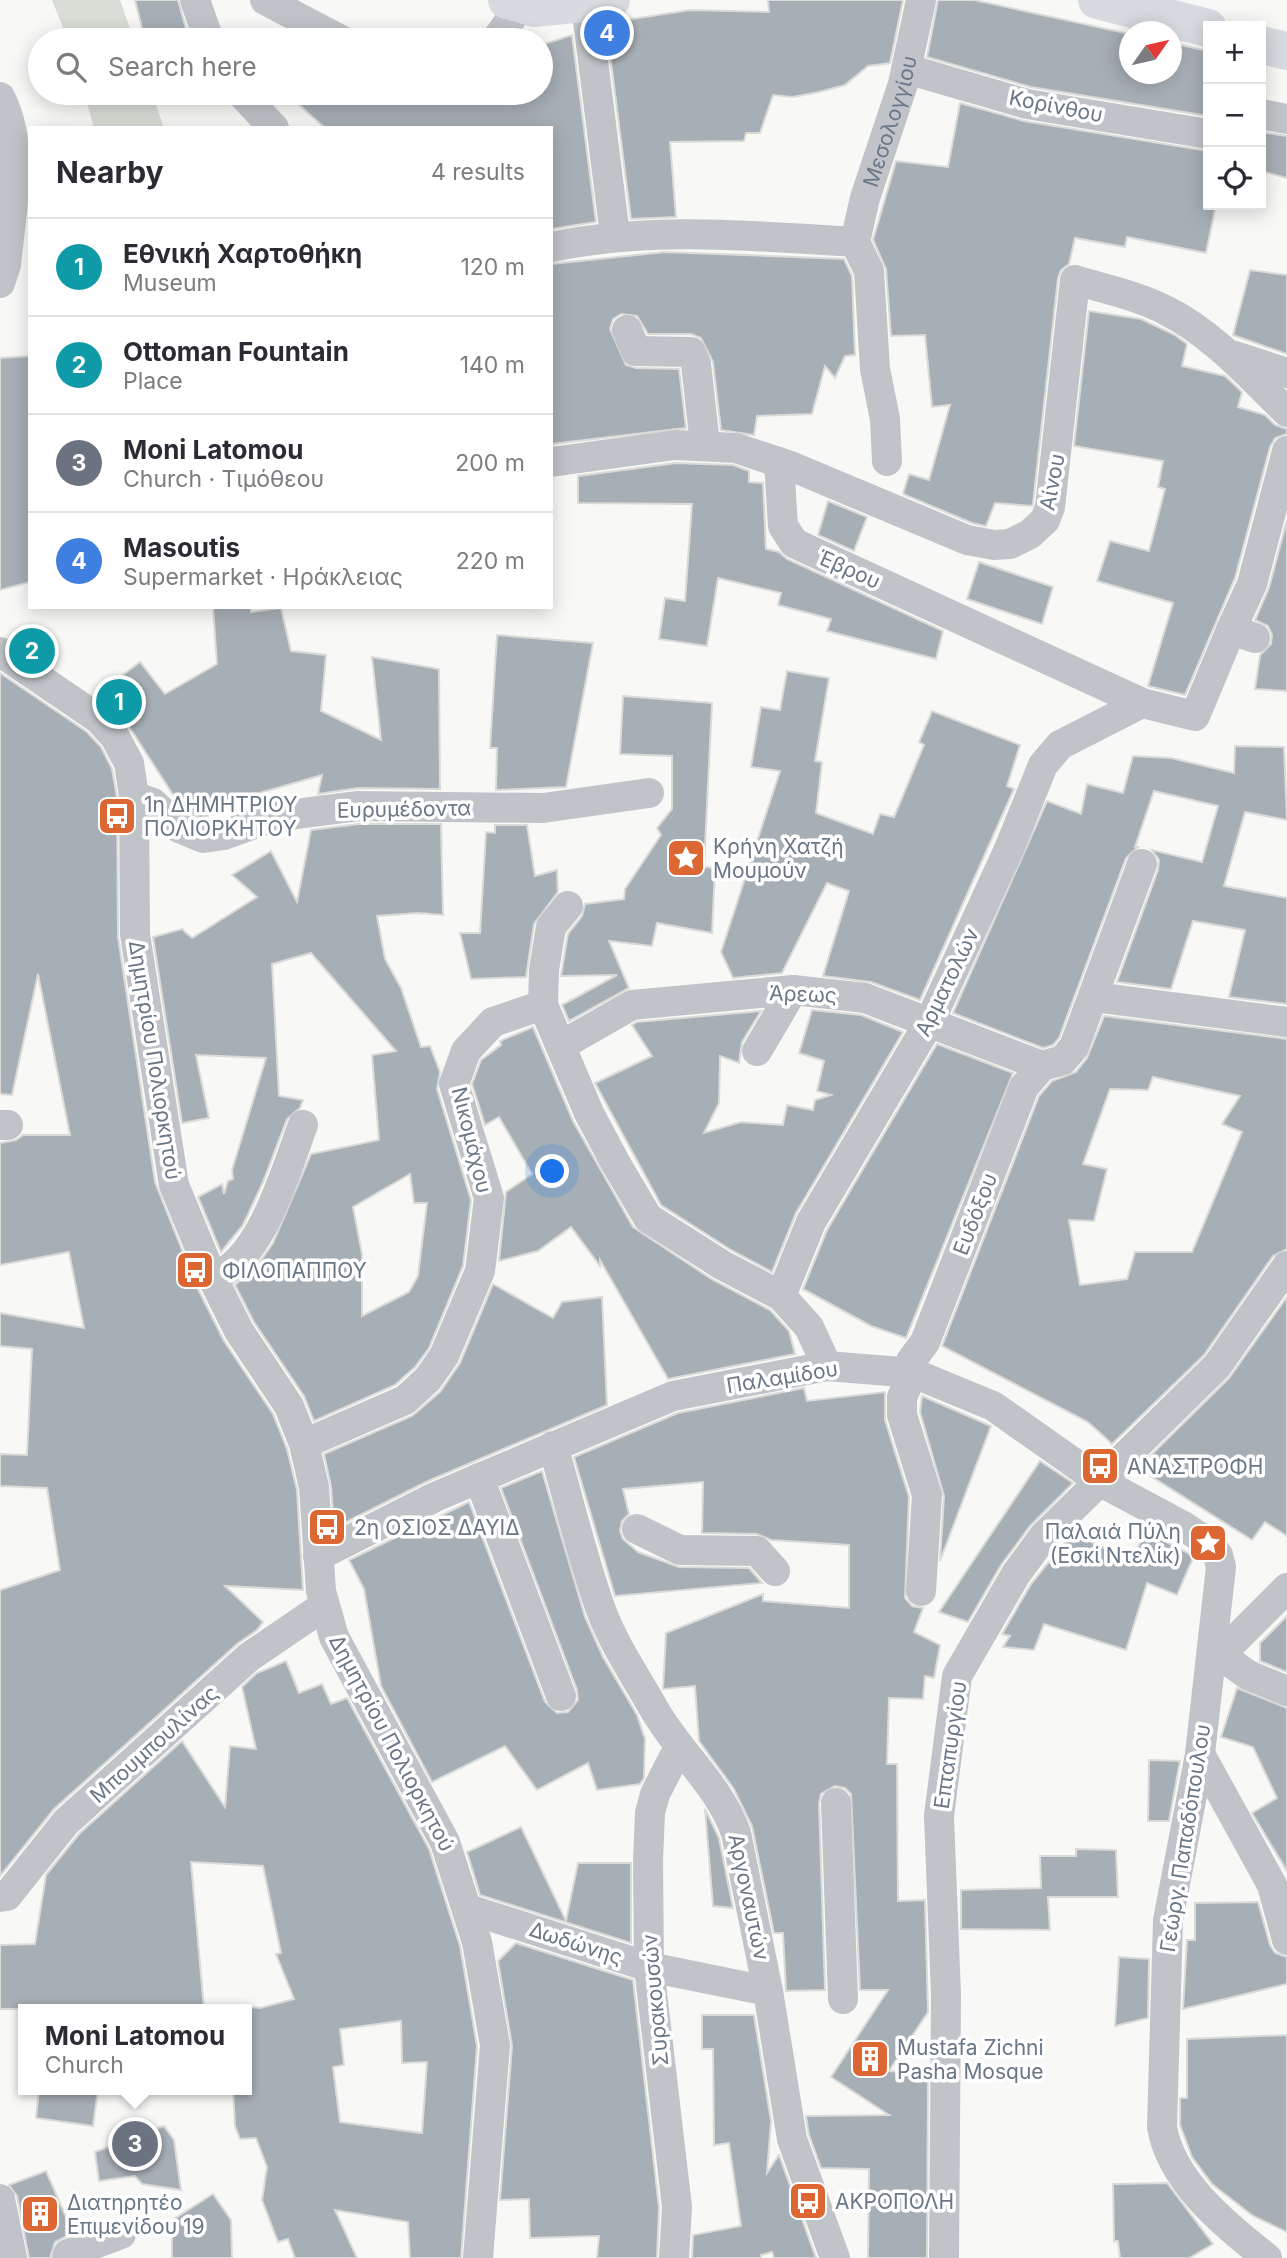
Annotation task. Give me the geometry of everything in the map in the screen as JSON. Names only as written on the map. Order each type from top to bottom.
[{"type":"street","points":[[195,0],[205,28]]},
{"type":"street","points":[[265,0],[318,28]]},
{"type":"street","name":"Μεσολογγίου","points":[[855,242],[865,198],[907,69],[921,0]]},
{"type":"street","points":[[1104,1],[1203,27]]},
{"type":"street","points":[[514,28],[554,3],[615,236]]},
{"type":"street","name":"Κορίνθου","points":[[907,69],[1027,104],[1203,133]]},
{"type":"street","points":[[0,97],[9,117],[15,148],[6,265],[0,284]]},
{"type":"street","points":[[253,105],[272,126]]},
{"type":"street","points":[[1266,115],[1287,119]]},
{"type":"street","points":[[553,247],[615,236],[695,233],[855,242],[869,271],[875,369],[885,419],[887,461]]},
{"type":"street","name":"Αίνου","points":[[779,462],[967,540],[1003,545],[1022,540],[1041,524],[1050,507],[1075,280],[1165,309],[1194,328],[1224,353]]},
{"type":"street","points":[[626,330],[636,351],[691,352],[695,357],[705,444]]},
{"type":"street","points":[[1224,353],[1287,373]]},
{"type":"street","points":[[1224,353],[1287,412]]},
{"type":"street","points":[[553,462],[660,446],[705,444],[736,448],[779,462]]},
{"type":"street","name":"Έβρου","points":[[779,462],[783,526],[794,543],[1142,703],[1195,716],[1243,634],[1252,584],[1287,451]]},
{"type":"street","name":"Δημητρίου Πολιορκητού","points":[[0,652],[74,700],[110,729],[129,763],[134,796],[135,934],[170,1170],[212,1277],[239,1331],[289,1406],[304,1444],[314,1488],[324,1606],[345,1663],[445,1842],[468,1909],[488,1990],[495,2045],[478,2258]]},
{"type":"street","name":"Αρματολών","points":[[781,1296],[811,1222],[930,1021],[1048,758],[1060,745],[1142,703]]},
{"type":"street","name":"Ευρυμέδοντα","points":[[134,796],[153,803],[184,831],[204,838],[224,835],[273,817],[358,806],[543,808],[649,793]]},
{"type":"street","name":"Ευδόξου","points":[[921,1591],[927,1495],[902,1415],[902,1397],[914,1373],[911,1361],[925,1342],[1024,1087],[1042,1066],[1056,1063],[1069,1054],[1094,997],[1142,864]]},
{"type":"street","points":[[568,906],[551,927],[544,970],[543,1004],[589,1113],[648,1218],[722,1265],[781,1296],[809,1327],[827,1366]]},
{"type":"street","points":[[757,1051],[793,990]]},
{"type":"street","name":"Άρεως","points":[[562,1045],[632,1005],[793,990],[865,998],[1042,1066]]},
{"type":"street","points":[[1094,997],[1287,1022]]},
{"type":"street","name":"Νικομάχου","points":[[304,1444],[405,1400],[428,1380],[444,1356],[480,1271],[489,1198],[454,1084],[466,1051],[493,1022],[543,1004]]},
{"type":"street","points":[[212,1277],[232,1266],[251,1244],[278,1191],[303,1125]]},
{"type":"street","name":"Επταπυργίου","points":[[944,2258],[946,1995],[939,1816],[957,1676],[1016,1573],[1044,1536],[1217,1366],[1287,1266]]},
{"type":"street","name":"Παλαμίδου","points":[[318,1556],[479,1478],[673,1396],[827,1366],[914,1373],[993,1406],[1101,1482],[1185,1527],[1208,1543],[1218,1555],[1221,1567],[1212,1648]]},
{"type":"street","name":"Αργοναυτών","points":[[553,1446],[602,1612],[664,1727],[712,1786],[728,1810],[736,1833],[768,1991],[792,2138],[835,2258]]},
{"type":"street","points":[[479,1478],[561,1696]]},
{"type":"street","points":[[637,1529],[680,1550],[757,1550],[775,1572]]},
{"type":"street","points":[[1212,1648],[1234,1642],[1287,1588]]},
{"type":"street","name":"Μπουμπουλίνας","points":[[0,1897],[7,1896],[66,1822],[249,1657],[324,1606]]},
{"type":"street","points":[[1212,1648],[1248,1675],[1287,1690]]},
{"type":"street","name":"Γεώργ. Παπαδόπουλου","points":[[1212,1648],[1200,1754],[1173,1888],[1165,1958],[1162,2116],[1168,2152],[1205,2201],[1267,2258]]},
{"type":"street","name":"Συρακουσών","points":[[674,2258],[676,2188],[649,1967],[650,1813],[655,1794],[679,1747]]},
{"type":"street","points":[[1200,1754],[1272,1885],[1287,1940]]},
{"type":"street","points":[[836,1803],[843,1999]]},
{"type":"street","name":"Δωδώνης","points":[[468,1909],[649,1967],[768,1991]]},
{"type":"street","points":[[0,2199],[12,2258]]},
{"type":"street","points":[[67,2258],[68,2254],[121,2234]]},
{"type":"shaded area","points":[[52,0],[120,0],[130,28],[63,28]]},
{"type":"shaded area","points":[[87,105],[156,105],[163,126],[93,126]]},
{"type":"building","points":[[135,0],[178,0],[186,28],[142,28]]},
{"type":"building","points":[[768,0],[903,0],[890,63],[868,66],[845,85],[793,97],[773,95],[760,133],[746,133],[744,141],[670,142],[676,217],[631,219],[606,23],[690,10],[769,12]]},
{"type":"building","points":[[938,0],[974,0],[1119,32],[1119,84],[1182,84],[1182,45],[1203,50],[1203,115],[1031,87],[927,57]]},
{"type":"building","points":[[572,35],[596,222],[553,229],[553,126],[323,126],[299,105],[553,105],[553,41]]},
{"type":"building","points":[[960,103],[1024,121],[1203,150],[1203,210],[1215,210],[1206,253],[1127,237],[1125,247],[1075,238],[1069,264],[1061,270],[1058,278],[1033,503],[1032,506],[995,503],[986,526],[972,523],[903,494],[909,474],[929,480],[950,405],[932,407],[925,335],[891,336],[886,269],[873,240],[896,161],[948,167]]},
{"type":"building","points":[[1266,133],[1287,136],[1287,178],[1266,172]]},
{"type":"building","points":[[665,252],[844,259],[852,276],[855,355],[845,356],[835,378],[825,366],[812,414],[757,416],[754,435],[721,430],[713,362],[701,338],[691,334],[648,334],[637,316],[621,314],[613,319],[610,329],[626,365],[636,368],[679,369],[686,428],[553,444],[553,264]]},
{"type":"building","points":[[1250,270],[1287,275],[1287,354],[1233,335]]},
{"type":"building","points":[[1089,311],[1141,319],[1175,335],[1187,344],[1182,366],[1225,376],[1242,392],[1238,407],[1265,415],[1275,425],[1287,429],[1287,434],[1275,438],[1270,447],[1235,578],[1185,695],[1148,686],[1173,603],[1097,581],[1110,541],[1149,551],[1165,489],[1158,487],[1163,461],[1074,446]]},
{"type":"building","points":[[28,356],[28,583],[0,590],[0,358]]},
{"type":"building","points":[[676,463],[733,465],[749,471],[749,482],[763,483],[766,549],[779,552],[787,559],[943,631],[936,659],[827,631],[831,619],[778,605],[781,593],[718,578],[707,646],[659,639],[665,598],[685,601],[692,504],[578,503],[578,476]]},
{"type":"building","points":[[828,501],[867,517],[854,551],[818,535]]},
{"type":"building","points":[[1287,520],[1287,691],[1255,689],[1260,655],[1271,644],[1272,635],[1268,626],[1255,620],[1269,588]]},
{"type":"building","points":[[979,562],[1053,587],[1042,624],[967,599]]},
{"type":"building","points":[[213,609],[251,609],[251,612],[281,609],[291,651],[326,655],[321,711],[381,740],[372,657],[439,669],[440,789],[358,788],[318,794],[322,775],[211,807],[211,814],[202,819],[189,813],[179,804],[128,725],[112,707],[95,696],[140,662],[165,694],[217,664]]},
{"type":"building","points":[[497,635],[593,643],[566,787],[496,790],[497,748],[490,748]]},
{"type":"building","points":[[787,671],[829,678],[815,761],[822,762],[816,813],[873,834],[880,814],[894,817],[924,745],[919,742],[932,711],[1020,745],[1007,786],[1014,789],[920,1000],[871,982],[823,976],[849,891],[827,883],[782,973],[733,978],[721,952],[780,771],[751,767],[761,707],[780,710]]},
{"type":"building","points":[[0,673],[87,732],[101,747],[112,769],[117,797],[118,937],[155,1182],[196,1285],[224,1341],[273,1414],[287,1449],[297,1490],[303,1590],[225,1586],[263,1622],[257,1630],[237,1644],[54,1809],[0,1876],[0,1590],[60,1570],[47,1488],[0,1486],[0,1454],[27,1455],[32,1349],[0,1346],[0,1313],[84,1328],[69,1252],[0,1265],[0,1143],[16,1140],[23,1135],[70,1135],[38,974],[12,1095],[0,1094]]},
{"type":"building","points":[[623,696],[712,703],[704,867],[715,868],[712,933],[657,923],[652,946],[609,941],[629,988],[569,1021],[562,1005],[617,975],[561,976],[568,934],[582,916],[585,904],[624,899],[625,889],[661,835],[657,828],[672,809],[672,756],[620,754]]},
{"type":"building","points":[[1235,746],[1284,747],[1287,820],[1245,812],[1224,886],[1287,898],[1287,1004],[1229,997],[1245,930],[1193,921],[1171,989],[1117,982],[1158,870],[1159,860],[1152,850],[1202,862],[1218,806],[1154,791],[1135,847],[1138,847],[1126,858],[1059,1038],[1053,1045],[1043,1048],[953,1013],[1047,801],[1081,814],[1087,784],[1123,793],[1133,756],[1171,758],[1234,773]]},
{"type":"building","points":[[359,824],[441,824],[443,915],[418,913],[377,916],[385,959],[401,988],[421,1047],[430,1046],[440,1072],[437,1089],[471,1200],[463,1266],[429,1348],[415,1367],[395,1385],[314,1421],[304,1396],[254,1322],[235,1285],[257,1266],[273,1243],[311,1154],[379,1140],[372,1055],[396,1051],[311,953],[272,964],[279,1096],[303,1100],[300,1108],[287,1119],[243,1225],[221,1252],[198,1197],[222,1184],[224,1194],[228,1181],[233,1179],[232,1170],[266,1058],[196,1055],[209,1118],[182,1123],[153,937],[182,929],[192,938],[257,897],[232,875],[271,851],[297,902],[311,830]],"holes":[[[410,1174],[414,1203],[427,1203],[418,1276],[409,1292],[362,1316],[362,1254],[353,1207]]]},
{"type":"building","points":[[495,825],[527,825],[535,876],[557,870],[558,892],[534,924],[526,977],[471,979],[460,933],[480,933],[486,832],[495,833]]},
{"type":"building","points":[[812,1010],[861,1015],[903,1032],[796,1213],[772,1272],[731,1250],[661,1205],[595,1083],[652,1056],[632,1025],[637,1022],[761,1011],[742,1042],[739,1063],[720,1056],[719,1103],[704,1133],[741,1122],[783,1125],[787,1105],[813,1110],[815,1100],[831,1095],[817,1091],[824,1061],[799,1053]]},
{"type":"building","points":[[1104,1016],[1287,1039],[1287,1249],[1273,1256],[1204,1355],[1112,1444],[1088,1422],[942,1346],[1039,1096],[1052,1081],[1076,1072],[1087,1058]],"holes":[[[1153,1077],[1240,1096],[1222,1124],[1242,1132],[1192,1252],[1135,1252],[1127,1279],[1080,1285],[1069,1220],[1094,1221],[1107,1169],[1083,1164],[1110,1089],[1148,1090]]]},
{"type":"building","points":[[533,1027],[573,1121],[633,1227],[713,1280],[770,1310],[789,1331],[795,1354],[668,1379],[600,1260],[600,1266],[571,1227],[538,1251],[499,1261],[506,1192],[532,1174],[499,1117],[485,1125],[472,1084],[481,1060],[501,1045],[500,1041]]},
{"type":"building","points":[[937,1044],[1013,1073],[906,1338],[871,1326],[803,1289],[827,1230]]},
{"type":"building","points":[[493,1284],[553,1318],[562,1302],[602,1297],[607,1405],[428,1481],[334,1528],[331,1486],[324,1454],[412,1416],[440,1392],[460,1363]]},
{"type":"building","points":[[1287,1297],[1287,1536],[1265,1522],[1252,1540],[1138,1468],[1229,1378]]},
{"type":"building","points":[[804,1388],[807,1401],[885,1392],[885,1420],[909,1497],[905,1598],[912,1606],[923,1608],[914,1632],[940,1645],[934,1678],[925,1676],[923,1699],[889,1698],[887,1764],[897,1764],[898,1901],[925,1900],[928,2012],[889,2071],[928,2075],[927,2258],[868,2258],[869,2169],[821,2168],[809,2135],[806,2116],[889,2115],[831,2077],[888,1990],[860,1990],[851,1794],[845,1788],[835,1786],[821,1794],[819,1803],[825,1990],[786,1991],[783,1933],[774,1933],[752,1826],[734,1789],[699,1741],[695,1686],[663,1689],[666,1633],[763,1594],[763,1601],[849,1608],[849,1545],[771,1540],[757,1534],[702,1533],[703,1482],[623,1489],[629,1514],[622,1521],[620,1531],[623,1539],[638,1552],[679,1567],[749,1568],[762,1583],[615,1596],[574,1457],[678,1413]]},
{"type":"building","points":[[922,1396],[991,1426],[940,1561],[944,1496],[920,1412]]},
{"type":"building","points":[[1040,1461],[1073,1483],[1030,1526],[1001,1565],[968,1622],[939,1612]]},
{"type":"building","points":[[542,1471],[585,1617],[603,1657],[637,1715],[645,1739],[644,1778],[640,1784],[597,1790],[588,1763],[537,1790],[505,1746],[432,1782],[381,1686],[364,1589],[349,1560],[469,1502],[545,1702],[557,1713],[568,1712],[578,1700],[577,1690],[501,1488]]},
{"type":"building","points":[[1145,1531],[1194,1556],[1177,1595],[1147,1583],[1126,1650],[1044,1624],[1034,1650],[1003,1647],[1010,1636],[1002,1634],[1031,1584],[1072,1533],[1132,1561]]},
{"type":"building","points":[[1287,1616],[1287,1672],[1260,1661],[1260,1643]]},
{"type":"building","points":[[286,1661],[299,1693],[322,1684],[331,1704],[347,1698],[429,1849],[460,1946],[477,2046],[461,2258],[410,2258],[408,2222],[335,2210],[357,2258],[295,2258],[288,2239],[278,2242],[262,2200],[267,2167],[256,2138],[240,2139],[235,2126],[233,2095],[252,2095],[252,2007],[260,2008],[294,1999],[276,1954],[281,1953],[263,1866],[191,1862],[204,2004],[18,2004],[18,2009],[0,2009],[0,1945],[35,1944],[46,1875],[79,1834],[182,1741],[225,1807],[230,1746],[256,1749],[242,1687],[257,1673]],"holes":[[[401,2021],[402,2063],[427,2062],[422,2133],[340,2122],[333,2067],[344,2065],[340,2029]]]},
{"type":"building","points":[[1237,1688],[1287,1708],[1287,1871],[1252,1813],[1277,1798],[1253,1747],[1221,1737]]},
{"type":"building","points":[[1149,1760],[1180,1761],[1169,1821],[1148,1821]]},
{"type":"building","points":[[705,1809],[719,1838],[733,1908],[713,1906]]},
{"type":"building","points":[[521,1827],[566,1921],[578,1863],[631,1863],[631,1943],[480,1895],[467,1852]]},
{"type":"building","points":[[1076,1849],[1116,1850],[1118,1897],[1048,1897],[1050,1930],[961,1929],[961,1890],[1041,1888],[1040,1856],[1076,1856]]},
{"type":"building","points":[[1258,1902],[1270,1945],[1275,1953],[1287,1957],[1287,1984],[1183,2009],[1187,1940],[1195,1940],[1195,1903]]},
{"type":"building","points":[[516,1943],[633,1980],[659,2208],[657,2258],[597,2258],[599,2236],[530,2238],[529,2199],[500,2200],[512,2046],[498,1961]]},
{"type":"building","points":[[1119,1957],[1149,1959],[1148,2018],[1115,2026]]},
{"type":"building","points":[[702,2015],[754,2015],[771,2121],[767,2173],[779,2155],[816,2258],[774,2258],[772,2252],[761,2255],[761,2258],[692,2258],[693,2235],[741,2226],[729,2143],[714,2145],[713,2049],[702,2049]]},
{"type":"building","points":[[1287,2035],[1287,2232],[1253,2216],[1212,2184],[1192,2157],[1180,2125],[1180,2098],[1187,2098],[1187,2039]]},
{"type":"building","points":[[38,2095],[97,2095],[93,2126],[36,2118]]},
{"type":"building","points":[[164,2126],[174,2140],[181,2190],[142,2184],[135,2176],[99,2181],[95,2152]]},
{"type":"building","name":"Διατηρητέο Επιμενίδου 19","points":[[46,2171],[73,2233],[55,2242],[50,2258],[29,2258],[17,2196],[9,2185]]},
{"type":"building","points":[[1167,2183],[1213,2244],[1189,2258],[1120,2258],[1118,2241],[1114,2241],[1113,2184]]},
{"type":"building","points":[[213,2194],[231,2220],[232,2258],[172,2258],[172,2233],[166,2224]]},
{"type":"place","name":"Masoutis","points":[[607,33]]},
{"type":"place","name":"Ottoman Fountain","points":[[32,651]]},
{"type":"place","name":"Εθνική Χαρτοθήκη","points":[[119,702]]},
{"type":"place","name":"1η ΔΗΜΗΤΡΙΟΥ ΠΟΛΙΟΡΚΗΤΟΥ","points":[[117,816]]},
{"type":"place","name":"Κρήνη Χατζή Μουμούν","points":[[686,858]]},
{"type":"place","name":"ΦΙΛΟΠΑΠΠΟΥ","points":[[195,1270]]},
{"type":"place","name":"ΑΝΑΣΤΡΟΦΗ","points":[[1100,1466]]},
{"type":"place","name":"2η ΟΣΙΟΣ ΔΑΥΙΔ","points":[[327,1527]]},
{"type":"place","name":"Παλαιά Πύλη (Εσκί Ντελίκ)","points":[[1208,1543]]},
{"type":"place","name":"Mustafa Zichni Pasha Mosque","points":[[870,2059]]},
{"type":"place","name":"Moni Latomou","points":[[135,2144]]},
{"type":"place","name":"ΑΚΡΟΠΟΛΗ","points":[[808,2201]]},
{"type":"place","name":"Διατηρητέο Επιμενίδου 19","points":[[40,2214]]}]
